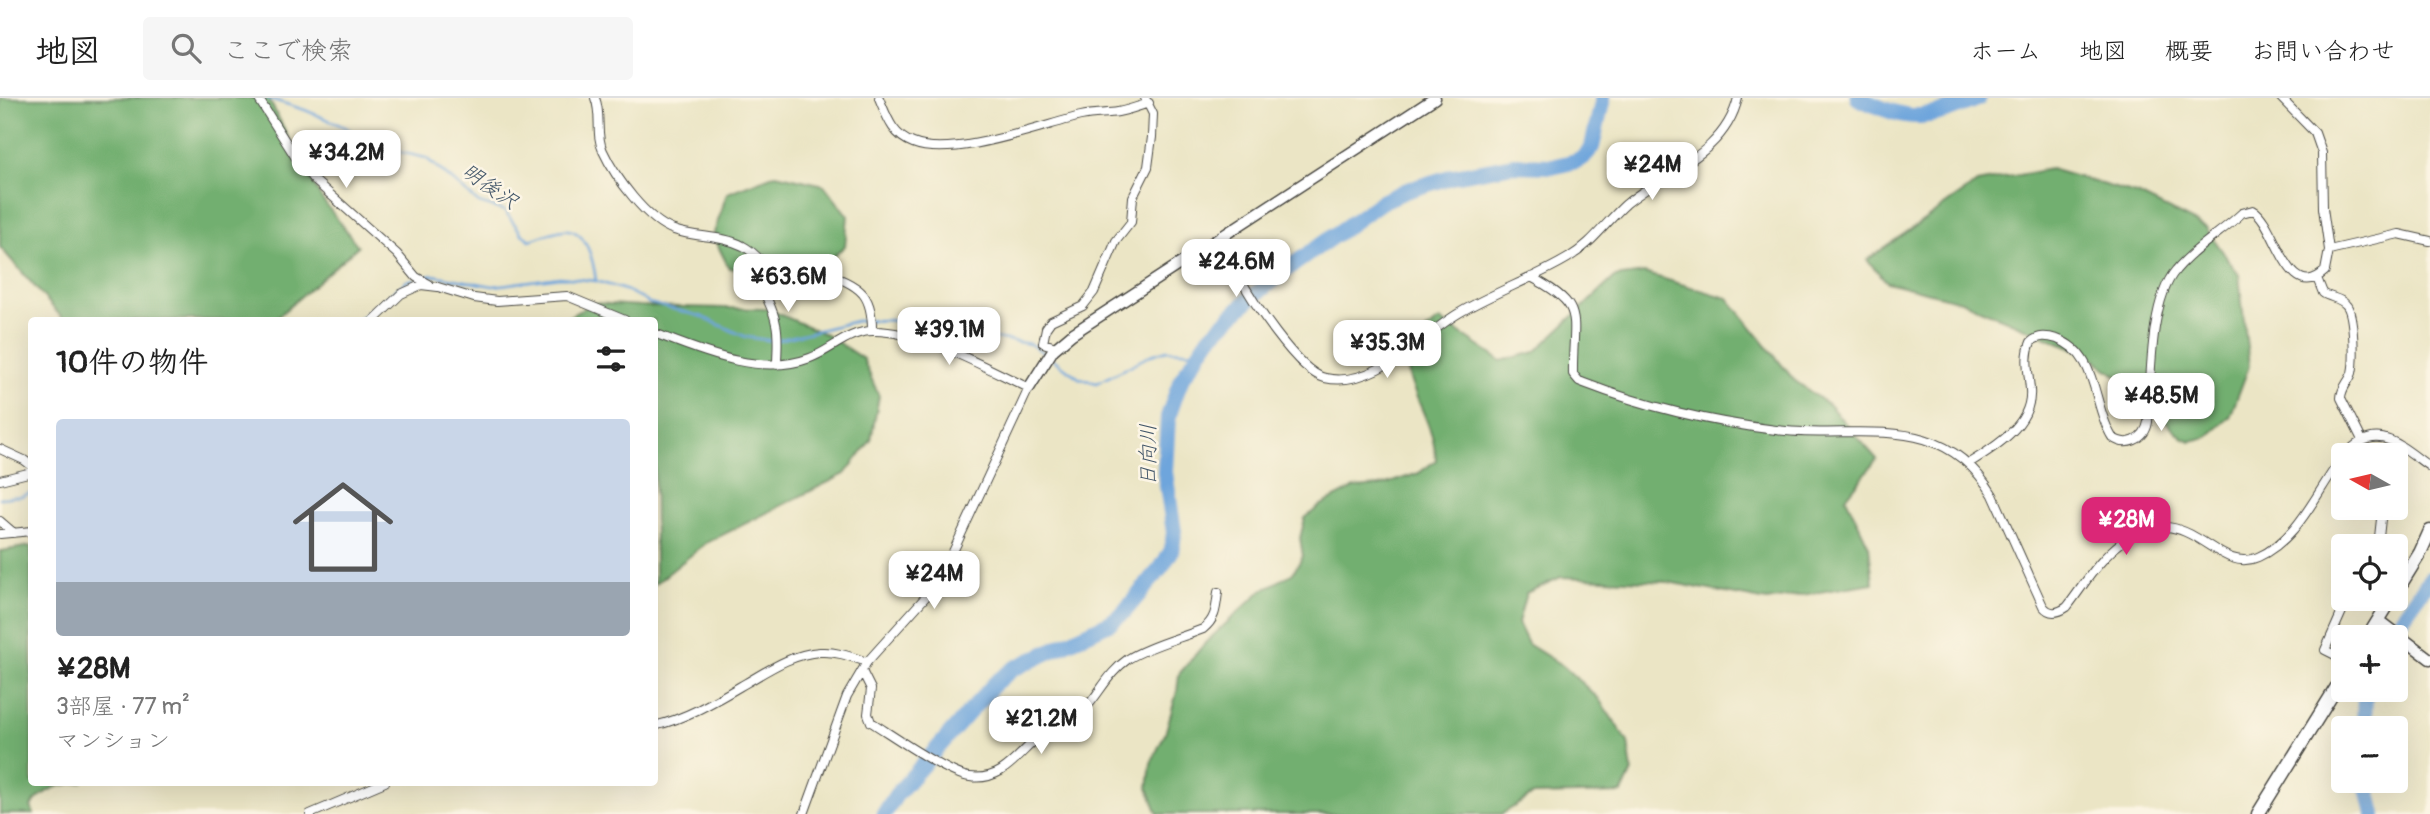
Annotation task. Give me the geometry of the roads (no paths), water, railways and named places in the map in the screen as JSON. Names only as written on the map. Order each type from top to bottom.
[{"type":"main road","points":[[2408,561],[2430,531]]},
{"type":"main road","points":[[2379,625],[2387,611]]},
{"type":"main road","points":[[2258,814],[2331,696]]},
{"type":"street","points":[[258,98],[296,158],[313,179],[397,254],[416,277],[474,298],[497,301],[566,296],[618,317]]},
{"type":"street","points":[[595,98],[599,110],[601,148],[648,212],[676,231],[744,246],[764,263],[781,263],[848,283],[861,292],[870,307],[872,330]]},
{"type":"street","points":[[879,98],[896,133],[915,144],[935,146],[1000,138],[1083,115],[1117,112],[1147,101],[1153,114],[1153,137],[1148,167],[1133,197],[1131,222],[1116,241],[1094,292],[1083,306],[1051,321],[1046,328],[1043,344],[1052,351]]},
{"type":"street","points":[[804,814],[839,714],[862,671],[867,662],[939,582],[1029,388],[1052,351],[1083,326],[1435,98]]},
{"type":"street","points":[[1221,235],[1238,274],[1259,309],[1281,339],[1306,366],[1320,376],[1343,380],[1361,376],[1385,365],[1442,323],[1580,251],[1641,192],[1706,150],[1725,129],[1735,112],[1738,98]]},
{"type":"street","points":[[1969,463],[1998,444],[2026,412],[2031,393],[2027,355],[2031,342],[2041,337],[2056,338],[2081,356],[2112,437],[2120,442],[2127,442],[2143,436],[2148,422],[2157,314],[2167,284],[2183,261],[2242,213],[2253,210],[2264,219],[2292,273],[2302,278],[2317,278],[2325,271],[2329,250],[2323,208],[2324,161],[2320,143],[2308,125],[2282,100]]},
{"type":"street","points":[[2329,250],[2399,234],[2418,236],[2430,241]]},
{"type":"street","points":[[764,263],[761,278],[763,293],[776,324],[777,365]]},
{"type":"street","points":[[1531,277],[1554,289],[1569,304],[1574,329],[1573,374],[1579,381],[1657,407],[1742,426],[1779,431],[1860,432],[1915,437],[1943,445],[1969,463],[1983,478],[2043,606],[2048,611],[2056,612],[2067,607],[2091,573],[2112,551],[2139,532],[2152,528],[2169,526],[2188,532],[2231,558],[2250,560],[2259,557],[2284,540],[2331,475]]},
{"type":"street","points":[[2317,278],[2323,293],[2343,301],[2350,313],[2352,373],[2340,393],[2340,398],[2362,440]]},
{"type":"street","points":[[377,317],[411,288],[432,285]]},
{"type":"street","points":[[658,334],[711,353],[757,365],[777,365],[808,359],[848,336],[872,330],[890,332],[925,342],[1029,388]]},
{"type":"street","points":[[2359,443],[2362,440],[2389,438],[2430,467]]},
{"type":"street","points":[[0,449],[28,463]]},
{"type":"street","points":[[0,480],[28,473]]},
{"type":"street","points":[[0,522],[14,533]]},
{"type":"street","points":[[0,534],[28,531]]},
{"type":"street","points":[[862,671],[871,689],[868,714],[871,723],[956,773],[979,778],[1004,769],[1041,735],[1077,716],[1115,670],[1129,659],[1203,629],[1213,620],[1218,592]]},
{"type":"street","points":[[2382,622],[2430,659]]},
{"type":"street","points":[[2331,636],[2325,650],[2331,653]]},
{"type":"street","points":[[658,725],[672,722],[704,707],[796,656],[827,652],[867,662]]},
{"type":"street","points":[[310,814],[376,786]]},
{"type":"waterway","name":"明後沢","points":[[267,98],[305,110],[347,128],[369,145],[426,158],[479,203],[505,211],[522,234],[530,240],[563,230],[578,234],[588,248],[596,281]]},
{"type":"waterway","name":"日向川","points":[[884,814],[896,795],[995,683],[1013,669],[1111,622],[1124,612],[1161,568],[1172,550],[1174,532],[1165,472],[1168,417],[1181,380],[1210,337],[1246,302],[1283,272],[1381,202],[1405,191],[1454,176],[1513,165],[1556,166],[1584,157],[1592,147],[1603,98]]},
{"type":"waterway","name":"日向川","points":[[1858,98],[1893,112],[1919,116],[1945,111],[1979,98]]},
{"type":"waterway","points":[[421,278],[433,275],[493,286],[560,277],[596,281],[628,291],[649,303],[700,316],[746,337],[774,341],[856,321],[888,320],[1030,344],[1047,355]]},
{"type":"waterway","points":[[362,317],[407,281],[414,279]]},
{"type":"waterway","points":[[1053,359],[1079,378],[1097,383],[1151,355],[1167,350],[1198,352]]},
{"type":"waterway","points":[[0,498],[28,494]]},
{"type":"waterway","points":[[2397,625],[2430,579]]},
{"type":"waterway","points":[[2364,716],[2365,702]]},
{"type":"waterway","points":[[2369,793],[2374,814]]}]
